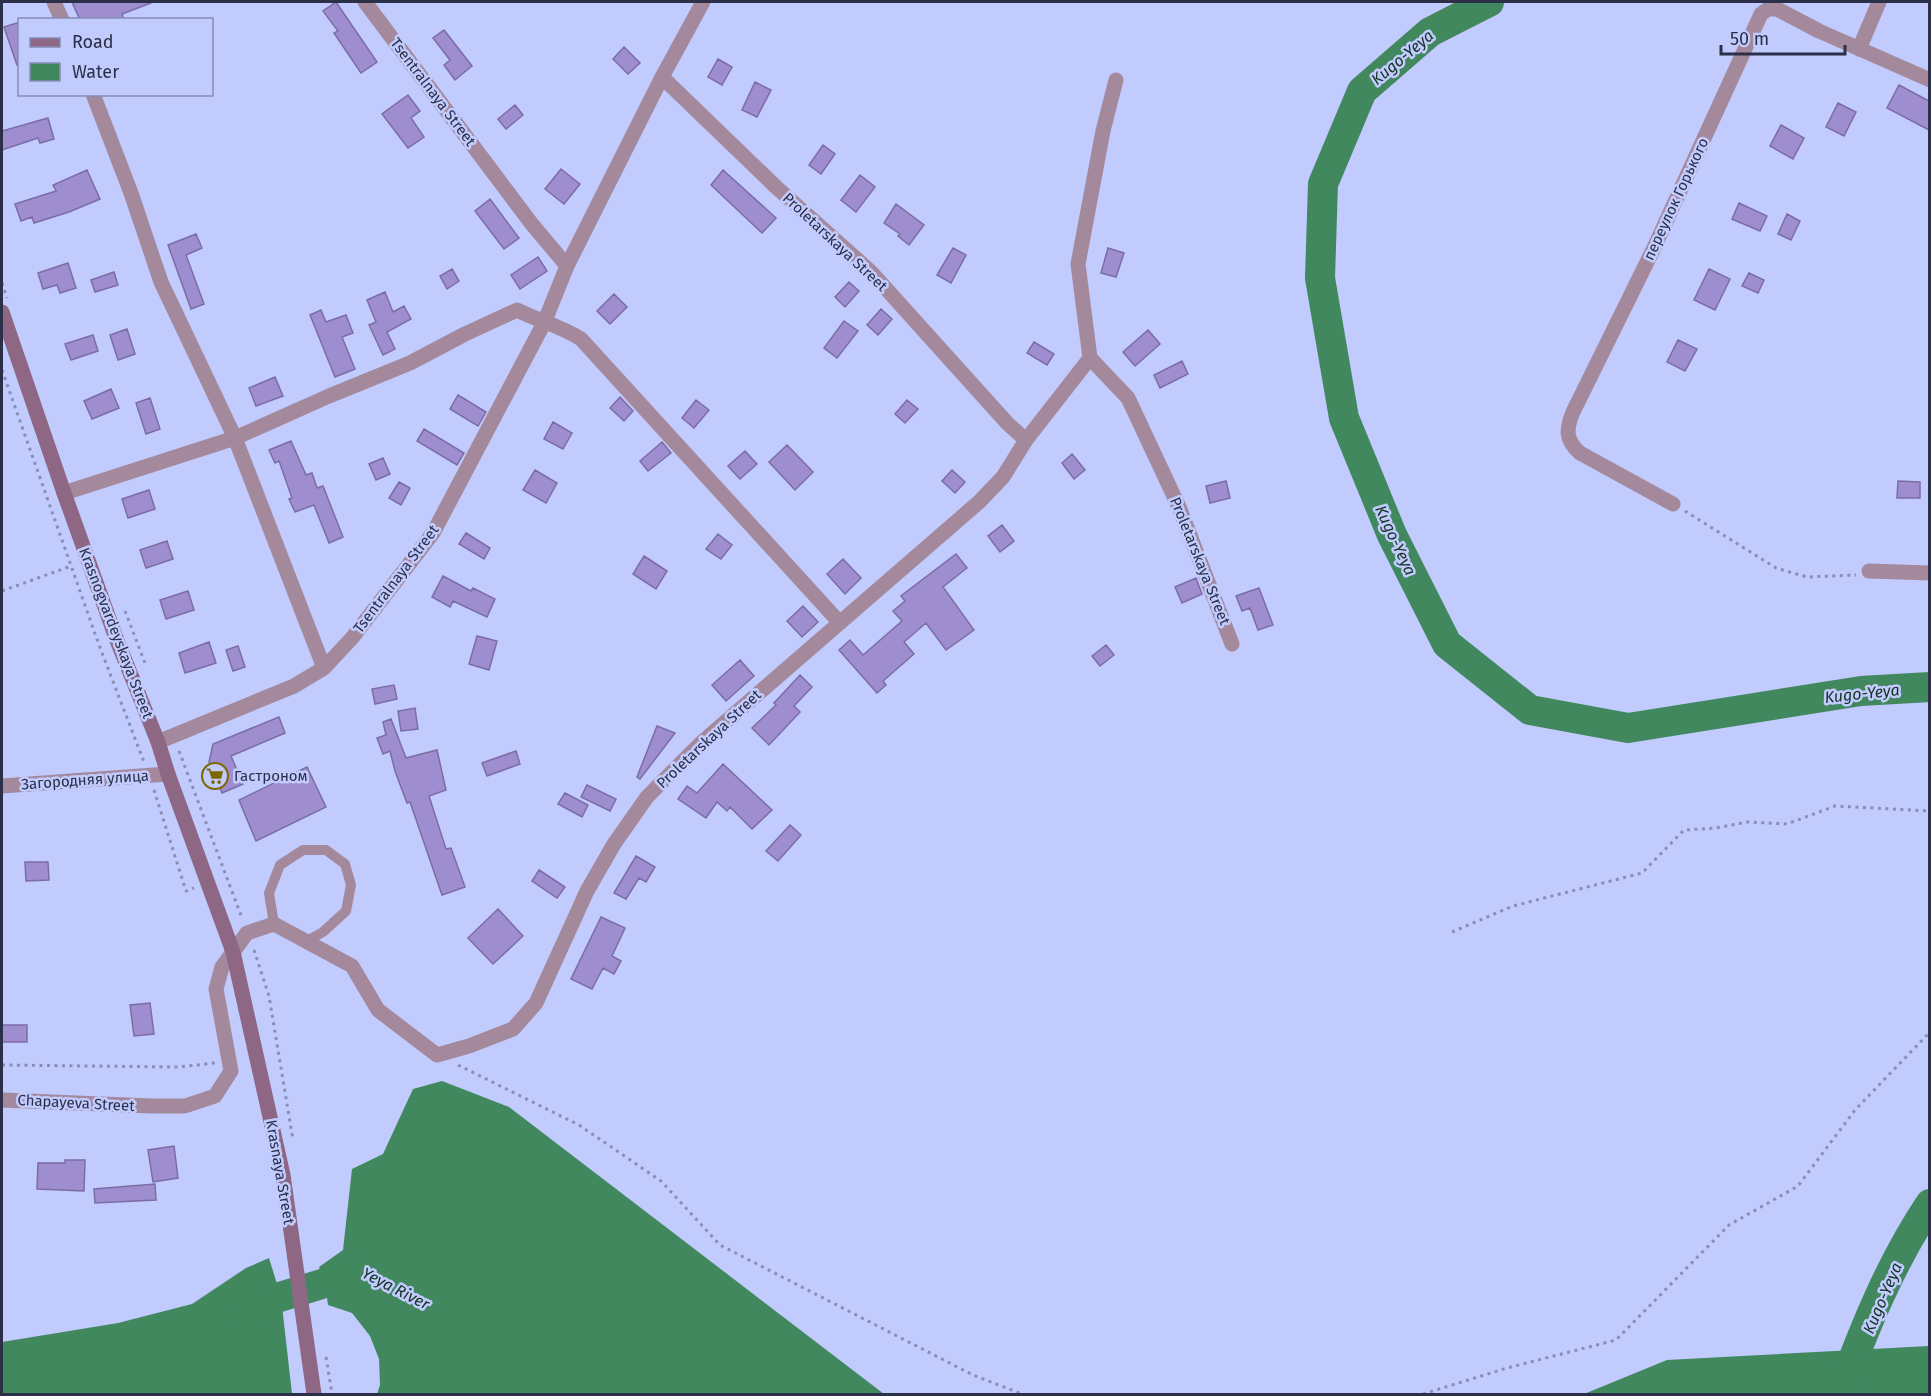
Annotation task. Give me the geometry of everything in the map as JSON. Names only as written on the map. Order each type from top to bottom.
[{"type":"street","points":[[54,2],[61,18]]},
{"type":"street","name":"Tsentralnaya Street","points":[[365,2],[531,223],[567,266]]},
{"type":"street","name":"Tsentralnaya Street","points":[[158,742],[294,686],[324,668],[352,638],[433,533],[544,323],[567,266],[662,76],[704,2]]},
{"type":"street","points":[[1859,49],[1879,2]]},
{"type":"street","name":"переулок Горького","points":[[1673,504],[1580,453],[1573,447],[1567,428],[1652,252],[1761,15],[1768,9],[1777,9],[1819,31],[1929,80]]},
{"type":"street","name":"Proletarskaya Street","points":[[662,76],[776,187],[872,272],[936,345],[1026,440]]},
{"type":"street","points":[[1090,358],[1078,264],[1103,131],[1116,80]]},
{"type":"street","points":[[94,96],[162,282],[235,438],[324,668]]},
{"type":"street","name":"Krasnogvardeyskaya Street","points":[[6,309],[63,493],[116,638],[158,742],[233,952]]},
{"type":"street","points":[[63,493],[235,438],[411,363],[517,310],[544,323],[563,327],[582,339],[840,623]]},
{"type":"street","name":"Proletarskaya Street","points":[[437,1055],[469,1046],[513,1029],[536,1003],[587,891],[614,844],[647,797],[700,744],[978,502],[1003,477],[1026,440],[1090,358],[1128,398],[1179,507],[1233,644]]},
{"type":"street","points":[[1869,571],[1929,573]]},
{"type":"street","name":"Загородняя улица","points":[[2,786],[168,774]]},
{"type":"street","points":[[230,1062],[216,989],[222,967],[247,933],[274,924],[352,966],[378,1010],[437,1055]]},
{"type":"street","name":"Krasnaya Street","points":[[233,952],[283,1175],[314,1395]]},
{"type":"street","name":"Chapayeva Street","points":[[2,1100],[185,1106],[214,1096],[231,1071],[230,1062]]},
{"type":"lane","points":[[274,924],[269,893],[280,865],[303,850],[326,850],[345,864],[351,885],[346,911],[322,932],[305,942]]},
{"type":"path","points":[[2,283],[6,309]]},
{"type":"path","points":[[2,370],[99,645]]},
{"type":"path","points":[[1673,504],[1776,568],[1807,577],[1857,575],[1869,571]]},
{"type":"path","points":[[2,591],[71,566]]},
{"type":"path","points":[[123,606],[148,670]]},
{"type":"path","points":[[173,735],[269,996],[293,1142]]},
{"type":"path","points":[[1452,932],[1513,906],[1642,873],[1684,830],[1716,828],[1747,822],[1787,824],[1835,806],[1929,811]]},
{"type":"path","points":[[1423,1395],[1507,1368],[1616,1340],[1729,1225],[1798,1186],[1855,1110],[1929,1032]]},
{"type":"path","points":[[257,1054],[278,1051]]},
{"type":"path","points":[[437,1055],[579,1125],[661,1181],[720,1245],[973,1375],[1022,1395]]},
{"type":"path","points":[[2,1065],[178,1067],[230,1062]]},
{"type":"water","points":[[442,1081],[509,1107],[884,1394],[377,1394],[380,1385],[379,1359],[370,1336],[352,1313],[328,1305],[325,1283],[319,1267],[343,1250],[352,1169],[383,1154],[413,1089]]},
{"type":"water","points":[[269,1258],[281,1297],[292,1394],[2,1394],[2,1342],[118,1323],[192,1304],[246,1268]]},
{"type":"water","points":[[1929,1346],[1929,1394],[1584,1394],[1667,1360]]},
{"type":"building","points":[[72,2],[151,2],[122,14],[123,18],[79,18]]},
{"type":"building","points":[[336,2],[377,62],[361,73],[334,33],[338,31],[323,11]]},
{"type":"building","points":[[18,23],[18,65],[17,65],[4,27]]},
{"type":"building","points":[[444,30],[472,66],[455,80],[444,65],[450,60],[433,38]]},
{"type":"building","points":[[624,47],[640,63],[628,74],[613,59]]},
{"type":"building","points":[[718,59],[732,67],[722,85],[708,77]]},
{"type":"building","points":[[755,82],[771,90],[757,117],[742,110]]},
{"type":"building","points":[[1899,85],[1929,101],[1929,130],[1887,108]]},
{"type":"building","points":[[408,95],[420,111],[411,118],[424,137],[408,148],[382,114]]},
{"type":"building","points":[[1838,103],[1856,112],[1844,136],[1826,127]]},
{"type":"building","points":[[515,105],[523,115],[506,129],[498,119]]},
{"type":"building","points":[[48,118],[54,139],[40,143],[38,138],[2,150],[2,131]]},
{"type":"building","points":[[1781,125],[1804,138],[1793,159],[1770,146]]},
{"type":"building","points":[[823,145],[835,154],[821,174],[809,165]]},
{"type":"building","points":[[561,169],[580,184],[564,204],[545,189]]},
{"type":"building","points":[[87,170],[100,199],[34,223],[32,217],[21,221],[15,204],[56,191],[53,185]]},
{"type":"building","points":[[723,170],[776,218],[762,233],[711,185]]},
{"type":"building","points":[[860,175],[875,187],[856,212],[841,200]]},
{"type":"building","points":[[490,199],[519,238],[504,249],[475,211]]},
{"type":"building","points":[[1739,203],[1767,216],[1760,231],[1732,219]]},
{"type":"building","points":[[896,204],[924,225],[909,245],[898,236],[900,234],[884,223]]},
{"type":"building","points":[[1787,214],[1800,221],[1791,240],[1778,234]]},
{"type":"building","points":[[196,234],[202,248],[186,255],[204,304],[191,309],[168,245]]},
{"type":"building","points":[[953,248],[966,255],[951,283],[937,275]]},
{"type":"building","points":[[1108,248],[1124,253],[1116,277],[1101,273]]},
{"type":"building","points":[[538,257],[547,271],[520,289],[511,275]]},
{"type":"building","points":[[68,263],[76,288],[60,293],[57,285],[43,289],[38,273]]},
{"type":"building","points":[[452,269],[459,281],[447,289],[440,276]]},
{"type":"building","points":[[1709,269],[1730,279],[1715,310],[1694,300]]},
{"type":"building","points":[[114,272],[118,285],[95,292],[91,280]]},
{"type":"building","points":[[1749,273],[1764,280],[1758,293],[1742,286]]},
{"type":"building","points":[[849,282],[859,291],[845,307],[835,297]]},
{"type":"building","points":[[385,292],[393,312],[404,306],[411,319],[387,332],[395,349],[383,355],[369,325],[376,322],[367,300]]},
{"type":"building","points":[[614,294],[627,307],[610,324],[597,311]]},
{"type":"building","points":[[881,309],[892,319],[878,335],[867,325]]},
{"type":"building","points":[[321,310],[326,322],[346,315],[353,333],[342,337],[355,369],[335,377],[310,315]]},
{"type":"building","points":[[844,321],[858,331],[837,358],[824,348]]},
{"type":"building","points":[[127,329],[135,354],[118,360],[110,335]]},
{"type":"building","points":[[1148,330],[1160,344],[1135,366],[1123,352]]},
{"type":"building","points":[[93,335],[98,351],[71,360],[65,344]]},
{"type":"building","points":[[1678,340],[1697,349],[1685,371],[1667,362]]},
{"type":"building","points":[[1034,342],[1054,354],[1047,365],[1027,353]]},
{"type":"building","points":[[1182,361],[1188,374],[1160,388],[1154,375]]},
{"type":"building","points":[[275,377],[283,396],[256,406],[249,388]]},
{"type":"building","points":[[111,389],[119,408],[92,419],[84,401]]},
{"type":"building","points":[[458,395],[486,412],[478,426],[450,409]]},
{"type":"building","points":[[620,397],[633,411],[624,421],[610,408]]},
{"type":"building","points":[[150,398],[160,429],[146,434],[136,403]]},
{"type":"building","points":[[696,400],[709,410],[694,428],[682,418]]},
{"type":"building","points":[[907,400],[918,409],[905,423],[895,414]]},
{"type":"building","points":[[553,422],[572,433],[563,449],[544,439]]},
{"type":"building","points":[[424,429],[464,453],[457,465],[417,441]]},
{"type":"building","points":[[291,441],[306,475],[312,473],[317,488],[323,486],[343,537],[329,543],[314,505],[295,512],[289,499],[292,498],[279,461],[275,463],[269,450]]},
{"type":"building","points":[[662,442],[671,453],[648,471],[640,461]]},
{"type":"building","points":[[787,445],[813,472],[795,490],[769,462]]},
{"type":"building","points":[[745,451],[757,464],[740,479],[728,466]]},
{"type":"building","points":[[1072,454],[1085,470],[1074,479],[1062,463]]},
{"type":"building","points":[[383,458],[390,474],[376,480],[369,464]]},
{"type":"building","points":[[535,470],[557,483],[546,503],[523,490]]},
{"type":"building","points":[[952,470],[965,482],[955,493],[942,481]]},
{"type":"building","points":[[1226,481],[1230,498],[1210,503],[1206,486]]},
{"type":"building","points":[[1898,481],[1920,482],[1920,498],[1897,498]]},
{"type":"building","points":[[399,482],[410,488],[401,505],[389,498]]},
{"type":"building","points":[[149,490],[155,509],[128,518],[122,499]]},
{"type":"building","points":[[1002,525],[1014,541],[1000,552],[988,536]]},
{"type":"building","points":[[466,533],[490,548],[484,559],[459,544]]},
{"type":"building","points":[[718,534],[732,545],[721,559],[706,549]]},
{"type":"building","points":[[167,541],[173,559],[146,568],[140,550]]},
{"type":"building","points":[[956,554],[967,568],[943,587],[974,630],[946,650],[926,623],[904,642],[914,654],[883,681],[886,685],[877,693],[839,650],[850,640],[863,655],[902,621],[893,611],[905,601],[901,596]]},
{"type":"building","points":[[644,556],[667,571],[656,589],[633,574]]},
{"type":"building","points":[[843,559],[861,578],[845,594],[827,574]]},
{"type":"building","points":[[443,576],[471,591],[473,588],[495,599],[487,617],[453,601],[450,607],[432,597]]},
{"type":"building","points":[[1196,578],[1202,594],[1182,603],[1175,587]]},
{"type":"building","points":[[1259,588],[1273,625],[1258,630],[1250,608],[1242,611],[1236,596]]},
{"type":"building","points":[[188,591],[194,610],[166,619],[160,600]]},
{"type":"building","points":[[803,606],[818,622],[802,637],[787,621]]},
{"type":"building","points":[[477,636],[497,641],[489,670],[469,664]]},
{"type":"building","points":[[209,642],[216,663],[185,673],[179,653]]},
{"type":"building","points":[[1106,645],[1114,655],[1100,666],[1092,656]]},
{"type":"building","points":[[238,646],[245,667],[233,671],[226,650]]},
{"type":"building","points":[[740,660],[754,676],[726,701],[712,685]]},
{"type":"building","points":[[800,675],[812,687],[794,706],[800,712],[769,745],[752,728],[776,705],[774,703]]},
{"type":"building","points":[[394,685],[397,699],[375,704],[372,689]]},
{"type":"building","points":[[415,708],[418,729],[401,731],[398,711]]},
{"type":"building","points":[[279,717],[285,733],[231,756],[243,784],[222,793],[209,762],[213,744]]},
{"type":"building","points":[[391,719],[406,758],[437,750],[446,790],[429,796],[446,849],[451,848],[465,887],[442,895],[410,802],[407,803],[395,771],[390,751],[383,754],[377,738],[386,735],[383,722]]},
{"type":"building","points":[[657,726],[675,733],[640,779],[637,777]]},
{"type":"building","points":[[516,751],[520,764],[487,776],[482,763]]},
{"type":"building","points":[[723,764],[772,810],[752,829],[730,807],[727,811],[717,802],[706,818],[678,799],[687,786],[697,793]]},
{"type":"building","points":[[307,767],[326,807],[256,841],[239,800]]},
{"type":"building","points":[[587,785],[616,799],[610,811],[581,797]]},
{"type":"building","points":[[565,793],[588,805],[582,817],[558,804]]},
{"type":"building","points":[[790,825],[801,835],[778,861],[766,851]]},
{"type":"building","points":[[636,856],[655,867],[646,882],[639,878],[626,899],[614,893]]},
{"type":"building","points":[[25,862],[48,862],[49,880],[26,881]]},
{"type":"building","points":[[539,870],[565,887],[557,898],[532,881]]},
{"type":"building","points":[[498,909],[523,936],[493,964],[468,938]]},
{"type":"building","points":[[601,917],[625,928],[612,956],[621,961],[614,974],[603,968],[592,989],[571,979]]},
{"type":"building","points":[[150,1003],[154,1034],[134,1036],[130,1005]]},
{"type":"building","points":[[2,1025],[27,1025],[27,1042],[2,1042]]},
{"type":"building","points":[[174,1146],[178,1178],[153,1182],[148,1150]]},
{"type":"building","points":[[65,1160],[85,1160],[84,1191],[37,1189],[38,1163],[65,1163]]},
{"type":"building","points":[[155,1184],[156,1200],[95,1203],[94,1189]]},
{"type":"waterway","name":"Kugo-Yeya","points":[[1489,2],[1430,32],[1362,91],[1323,184],[1320,278],[1344,418],[1392,535],[1447,644],[1530,710],[1628,728],[1861,691],[1930,687]]},
{"type":"waterway","name":"Kugo-Yeya","points":[[1840,1394],[1879,1296],[1930,1204]]},
{"type":"waterway","name":"Yeya River","points":[[246,1313],[251,1306],[325,1283],[356,1268],[361,1271]]},
{"type":"place","name":"Гастроном","points":[[215,776]]}]
